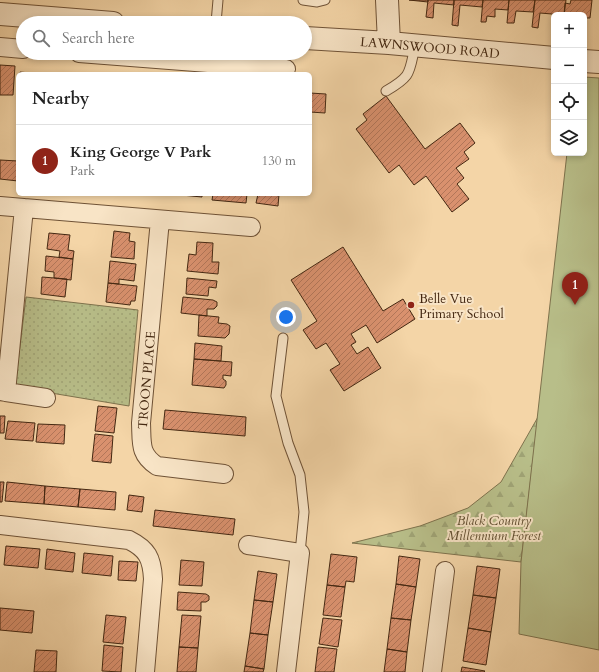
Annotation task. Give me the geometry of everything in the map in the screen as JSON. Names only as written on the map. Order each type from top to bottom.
[{"type":"street","points":[[387,0],[389,43]]},
{"type":"street","points":[[0,14],[25,16]]},
{"type":"street","name":"LAWNSWOOD ROAD","points":[[312,38],[389,43],[551,58]]},
{"type":"street","points":[[0,47],[16,48]]},
{"type":"street","points":[[170,60],[286,69]]},
{"type":"street","points":[[587,61],[599,62]]},
{"type":"street","points":[[0,206],[251,227]]},
{"type":"street","points":[[24,208],[3,392],[46,398]]},
{"type":"street","name":"TROON PLACE","points":[[160,220],[141,423],[142,448],[148,460],[157,466],[224,474]]},
{"type":"street","points":[[0,525],[129,540],[139,545],[148,554],[153,579],[145,672]]},
{"type":"street","points":[[248,545],[300,553],[286,672]]},
{"type":"street","points":[[432,672],[444,571]]},
{"type":"lane","points":[[217,16],[218,0]]},
{"type":"lane","points":[[303,0],[317,2],[325,0]]},
{"type":"lane","points":[[386,91],[401,83],[408,75],[415,46]]},
{"type":"lane","points":[[283,338],[276,396],[288,443],[300,475],[304,512],[300,553]]},
{"type":"green space","points":[[587,77],[599,78],[599,650],[519,634],[521,562],[567,156],[587,156]]},
{"type":"green space","points":[[26,297],[138,310],[129,406],[15,387]]},
{"type":"green space","name":"Black Country Millennium Forest","points":[[538,417],[521,562],[352,543],[420,526],[468,508],[501,482]]},
{"type":"building","points":[[409,0],[428,0],[428,2]]},
{"type":"building","points":[[428,0],[454,0],[454,5],[434,3],[433,18],[426,17]]},
{"type":"building","points":[[454,0],[483,0],[482,7],[460,5],[458,26],[452,25]]},
{"type":"building","points":[[483,0],[509,0],[508,10],[495,9],[495,17],[487,16],[486,22],[481,22]]},
{"type":"building","points":[[509,0],[535,0],[533,12],[516,11],[514,23],[507,23]]},
{"type":"building","points":[[535,0],[566,0],[564,12],[551,12],[551,14],[540,13],[538,28],[532,27]]},
{"type":"building","points":[[571,0],[592,0],[590,18],[587,18],[587,12],[564,12],[565,3],[570,4]]},
{"type":"building","points":[[0,65],[15,66],[13,95],[0,95]]},
{"type":"building","points":[[312,93],[326,94],[325,113],[312,112]]},
{"type":"building","points":[[386,96],[425,149],[460,123],[475,143],[464,152],[469,159],[456,168],[464,178],[457,184],[469,199],[452,212],[426,176],[414,185],[399,165],[389,173],[356,129],[367,120],[363,114]]},
{"type":"building","points":[[0,160],[16,161],[16,181],[0,179]]},
{"type":"building","points":[[213,196],[247,196],[246,203],[212,200]]},
{"type":"building","points":[[258,196],[279,196],[278,206],[256,203]]},
{"type":"building","points":[[114,231],[130,233],[129,241],[135,242],[134,259],[111,257]]},
{"type":"building","points":[[49,233],[70,235],[68,250],[74,251],[73,259],[59,257],[60,251],[47,249]]},
{"type":"building","points":[[197,242],[213,243],[212,262],[219,262],[218,274],[187,271],[189,254],[196,255]]},
{"type":"building","points":[[343,247],[383,311],[403,299],[415,319],[377,343],[366,325],[351,334],[356,342],[351,345],[357,354],[368,347],[381,368],[344,391],[330,370],[340,364],[326,343],[316,349],[303,330],[317,321],[291,280]]},
{"type":"building","points":[[46,256],[73,259],[71,280],[54,278],[54,272],[45,271]]},
{"type":"building","points":[[110,261],[136,264],[134,281],[119,279],[119,284],[108,283]]},
{"type":"building","points":[[42,277],[67,279],[65,297],[41,294]]},
{"type":"building","points":[[187,278],[217,281],[216,288],[209,287],[208,296],[186,294]]},
{"type":"building","points":[[108,283],[137,286],[135,301],[131,301],[130,305],[106,302]]},
{"type":"building","points":[[183,297],[213,300],[217,302],[217,306],[214,309],[207,309],[207,316],[181,313]]},
{"type":"building","points":[[199,315],[219,317],[218,323],[227,324],[230,326],[229,334],[225,338],[198,336]]},
{"type":"building","points":[[195,343],[222,346],[221,361],[194,359]]},
{"type":"building","points":[[194,359],[232,362],[231,376],[223,375],[223,379],[226,381],[224,388],[192,385]]},
{"type":"building","points":[[98,406],[117,408],[114,433],[95,431]]},
{"type":"building","points":[[165,410],[246,417],[245,436],[163,429]]},
{"type":"building","points":[[0,416],[5,416],[4,433],[0,433]]},
{"type":"building","points":[[8,421],[35,423],[33,441],[5,439]]},
{"type":"building","points":[[38,424],[65,425],[64,444],[36,442]]},
{"type":"building","points":[[95,434],[113,436],[111,463],[92,461]]},
{"type":"building","points":[[0,482],[4,482],[2,502],[0,502]]},
{"type":"building","points":[[7,482],[45,486],[44,504],[5,501]]},
{"type":"building","points":[[45,486],[80,489],[78,507],[44,504]]},
{"type":"building","points":[[80,489],[116,492],[115,510],[78,507]]},
{"type":"building","points":[[129,495],[144,497],[142,512],[127,510]]},
{"type":"building","points":[[155,510],[235,519],[233,535],[153,526]]},
{"type":"building","points":[[6,546],[40,549],[38,568],[4,565]]},
{"type":"building","points":[[47,549],[75,553],[73,572],[45,569]]},
{"type":"building","points":[[84,553],[113,556],[111,576],[82,573]]},
{"type":"building","points":[[331,554],[357,557],[354,582],[346,581],[345,587],[327,585]]},
{"type":"building","points":[[399,556],[420,559],[416,587],[396,584]]},
{"type":"building","points":[[181,560],[204,562],[202,586],[179,585]]},
{"type":"building","points":[[119,561],[138,562],[136,581],[118,580]]},
{"type":"building","points":[[477,566],[500,569],[496,598],[473,595]]},
{"type":"building","points":[[258,571],[277,574],[273,602],[254,600]]},
{"type":"building","points":[[396,584],[416,587],[411,620],[391,618]]},
{"type":"building","points":[[327,585],[345,587],[341,617],[323,615]]},
{"type":"building","points":[[178,592],[206,594],[209,596],[209,600],[206,602],[201,602],[201,611],[177,610]]},
{"type":"building","points":[[473,595],[496,598],[491,632],[468,628]]},
{"type":"building","points":[[254,600],[273,602],[268,635],[250,633]]},
{"type":"building","points":[[0,608],[34,611],[32,633],[0,630]]},
{"type":"building","points":[[106,615],[126,617],[123,644],[103,642]]},
{"type":"building","points":[[182,615],[201,616],[198,648],[179,647]]},
{"type":"building","points":[[323,618],[342,620],[338,647],[319,644]]},
{"type":"building","points":[[391,618],[411,620],[407,652],[387,649]]},
{"type":"building","points":[[468,628],[491,632],[486,665],[463,661]]},
{"type":"building","points":[[250,633],[268,635],[264,669],[245,666]]},
{"type":"building","points":[[104,645],[123,647],[121,672],[102,671]]},
{"type":"building","points":[[179,647],[198,648],[196,672],[177,672]]},
{"type":"building","points":[[318,647],[337,649],[334,672],[315,672]]},
{"type":"building","points":[[387,649],[407,652],[405,672],[384,672]]},
{"type":"building","points":[[36,650],[57,651],[56,672],[34,672]]},
{"type":"building","points":[[245,666],[264,669],[263,672],[244,672]]},
{"type":"building","points":[[462,667],[485,671],[461,672]]},
{"type":"place","name":"Belle Vue Primary School","points":[[411,305]]},
{"type":"place","name":"King George V Park","points":[[575,305]]}]
